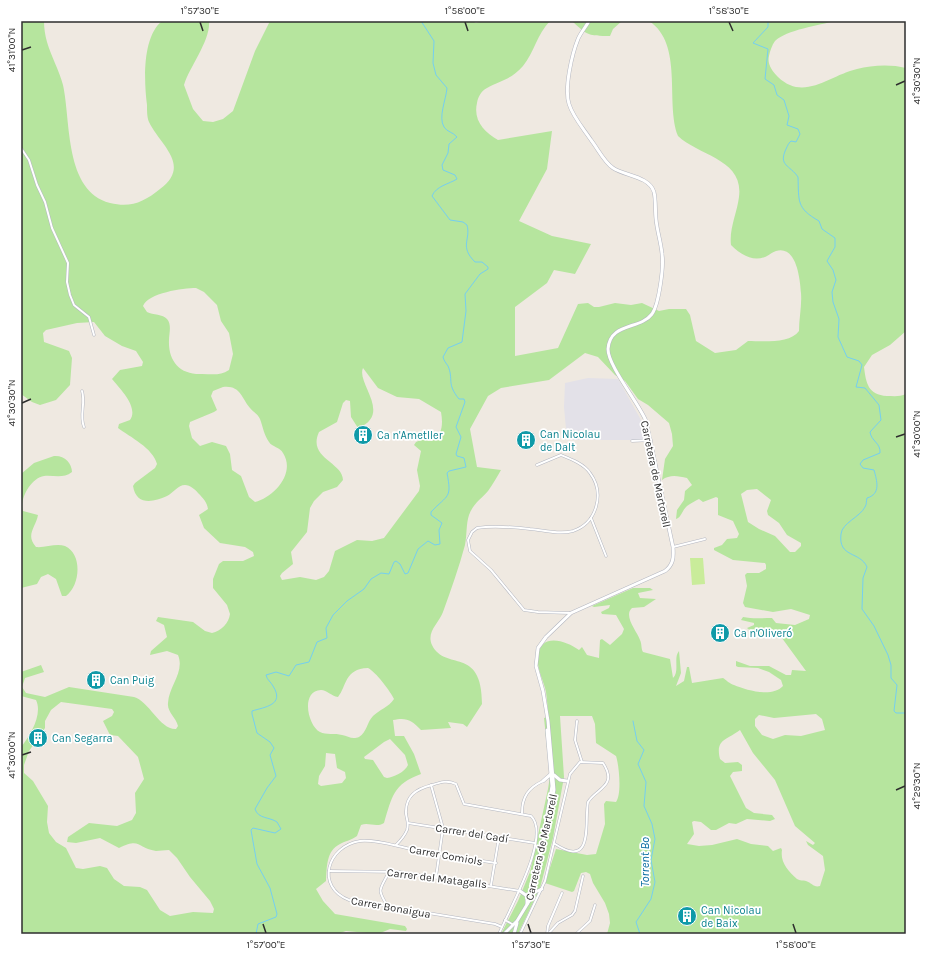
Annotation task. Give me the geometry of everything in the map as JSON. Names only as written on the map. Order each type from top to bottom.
[{"type":"main road","name":"Carretera de Martorell","points":[[517,921],[533,893],[553,787],[553,769],[543,691],[536,668],[536,655],[543,640],[571,614],[664,571],[673,561],[673,548],[651,440],[644,416],[611,362],[608,348],[610,340],[615,333],[649,317],[656,307],[663,257],[656,221],[654,196],[652,188],[645,181],[621,172],[610,165],[574,116],[569,104],[568,84],[576,46],[580,33],[589,21]]},
{"type":"main road","points":[[546,717],[553,774],[560,780],[567,781]]},
{"type":"main road","points":[[553,769],[549,779],[553,787]]},
{"type":"main road","points":[[543,781],[549,779],[553,774]]},
{"type":"main road","points":[[553,787],[556,782],[560,780]]},
{"type":"main road","points":[[533,893],[542,889]]},
{"type":"main road","points":[[520,891],[528,898],[523,912]]},
{"type":"main road","points":[[504,934],[517,921]]},
{"type":"main road","points":[[514,934],[517,921]]},
{"type":"main road","points":[[508,930],[512,930],[514,934]]},
{"type":"street","points":[[21,148],[29,160],[37,185],[45,202],[52,228],[68,263],[67,282],[70,295],[74,305],[89,317],[94,335]]},
{"type":"street","points":[[82,391],[85,402],[81,417],[84,427]]},
{"type":"street","points":[[632,441],[651,440]]},
{"type":"street","points":[[537,465],[561,455],[588,470],[594,481],[598,499],[596,509],[591,518],[579,528],[564,532],[519,528],[480,528],[472,532],[468,540],[468,547],[471,553],[491,570],[524,610],[571,614]]},
{"type":"street","points":[[591,518],[606,556]]},
{"type":"street","points":[[673,548],[705,539]]},
{"type":"street","points":[[577,721],[575,740],[582,762]]},
{"type":"street","points":[[520,934],[542,889],[554,844],[567,781],[572,770],[582,762],[603,763],[608,782],[604,789],[588,802],[587,835],[582,846],[578,849],[572,850],[554,844]]},
{"type":"street","points":[[522,813],[526,793],[543,781]]},
{"type":"street","points":[[329,870],[330,862],[334,856],[341,849],[351,843],[360,841],[396,845],[407,830],[408,823],[406,804],[410,796],[423,787],[450,782],[456,784],[460,798],[464,804],[522,813],[531,816],[537,823],[530,867],[499,934]]},
{"type":"street","points":[[431,785],[443,828],[436,877]]},
{"type":"street","points":[[518,812],[522,807]]},
{"type":"street","points":[[522,807],[525,814]]},
{"type":"street","name":"Carrer del Cadí","points":[[408,823],[535,843]]},
{"type":"street","points":[[491,885],[496,863],[499,837]]},
{"type":"street","name":"Carrer Comiols","points":[[396,845],[496,863]]},
{"type":"street","name":"Carrer del Matagalls","points":[[329,870],[400,872],[491,885],[520,891]]},
{"type":"street","name":"Carrer Bonaigua","points":[[329,870],[332,889],[339,897],[388,907],[496,924],[502,927]]},
{"type":"street","points":[[388,907],[380,892],[380,886],[389,872]]},
{"type":"street","points":[[547,934],[558,923],[570,917],[575,911],[583,876]]},
{"type":"street","points":[[547,934],[548,926],[562,893]]},
{"type":"street","points":[[576,934],[590,922],[595,905]]},
{"type":"street","points":[[505,920],[512,924]]},
{"type":"shaded area","points":[[588,378],[618,379],[641,420],[647,440],[567,440],[564,407],[565,383]]},
{"type":"green space","points":[[21,21],[44,21],[47,42],[63,85],[72,153],[77,170],[84,185],[95,196],[110,203],[124,205],[137,203],[154,194],[169,180],[173,172],[171,155],[149,122],[147,114],[145,84],[146,60],[155,28],[162,21],[209,21],[209,28],[204,45],[184,85],[193,109],[203,121],[213,122],[223,119],[233,111],[255,51],[270,21],[472,21],[476,23],[483,21],[550,21],[542,32],[527,61],[519,71],[485,89],[480,94],[476,109],[478,120],[481,125],[488,133],[498,140],[552,131],[547,169],[519,221],[552,236],[591,244],[575,274],[554,270],[547,283],[515,307],[515,356],[558,348],[578,304],[588,303],[594,307],[599,307],[615,303],[631,305],[642,303],[659,311],[669,309],[686,309],[690,315],[696,341],[715,353],[736,350],[748,341],[783,340],[795,335],[799,331],[801,303],[800,280],[793,258],[789,253],[776,251],[760,258],[751,258],[742,254],[731,245],[732,227],[739,197],[739,184],[735,174],[727,166],[687,143],[678,136],[674,123],[670,59],[666,44],[660,31],[649,21],[835,21],[812,26],[780,37],[772,46],[769,56],[769,65],[778,77],[788,84],[798,87],[817,85],[847,72],[863,68],[888,66],[906,68],[906,331],[890,345],[872,355],[864,367],[867,383],[872,391],[887,396],[899,396],[906,394],[906,934],[607,934],[610,923],[609,914],[590,874],[586,872],[581,873],[574,891],[572,892],[545,883],[556,849],[587,855],[596,854],[605,824],[604,804],[606,801],[616,802],[619,793],[619,772],[616,756],[596,743],[595,724],[592,716],[560,716],[564,777],[553,838],[540,888],[518,934],[501,934],[518,901],[530,872],[550,776],[544,718],[548,717],[547,701],[538,661],[540,648],[544,644],[549,641],[555,641],[568,644],[579,650],[582,647],[587,655],[599,658],[600,640],[602,639],[610,645],[622,634],[624,629],[616,615],[602,614],[601,612],[609,608],[610,605],[592,606],[633,588],[650,588],[653,590],[638,593],[640,598],[656,599],[644,607],[632,608],[629,615],[630,619],[640,640],[643,652],[670,659],[673,678],[676,672],[677,654],[679,651],[681,673],[676,686],[684,681],[687,667],[689,667],[692,683],[723,678],[731,684],[759,692],[772,692],[783,686],[781,680],[769,672],[758,668],[738,667],[736,666],[736,661],[750,666],[769,666],[786,675],[791,675],[792,670],[806,671],[779,634],[757,636],[747,628],[754,625],[754,623],[741,620],[743,617],[772,618],[776,623],[795,625],[809,619],[810,615],[791,609],[773,612],[745,607],[743,603],[747,586],[745,575],[747,573],[759,573],[766,569],[765,563],[733,560],[714,550],[714,548],[722,545],[727,539],[737,538],[739,534],[733,521],[718,515],[718,498],[716,497],[703,502],[699,499],[693,502],[685,508],[680,517],[676,519],[677,510],[684,500],[685,491],[692,485],[687,478],[671,476],[662,480],[665,459],[673,446],[669,423],[648,405],[638,399],[625,381],[615,375],[598,357],[585,353],[549,380],[501,388],[488,396],[470,429],[477,467],[501,470],[488,491],[475,505],[469,515],[465,545],[460,562],[443,612],[432,632],[431,640],[432,645],[438,653],[445,657],[462,662],[470,667],[476,674],[480,686],[482,704],[467,727],[463,724],[448,722],[451,728],[421,730],[408,720],[393,720],[395,736],[404,736],[414,754],[421,774],[405,782],[395,792],[384,823],[378,825],[361,825],[357,836],[335,847],[328,860],[326,881],[316,889],[323,901],[335,914],[405,926],[407,929],[406,931],[390,929],[378,934],[346,931],[337,934],[21,934],[21,747],[32,731],[37,718],[38,706],[36,700],[21,696],[21,672],[41,665],[44,672],[25,678],[22,687],[26,693],[45,697],[69,687],[134,697],[145,704],[165,725],[176,729],[178,726],[169,709],[168,703],[180,667],[180,661],[178,655],[167,651],[150,655],[151,651],[167,637],[164,625],[156,621],[158,617],[193,622],[205,631],[212,633],[218,630],[224,626],[230,614],[227,605],[213,588],[213,579],[219,564],[223,561],[243,561],[254,556],[253,552],[245,547],[220,543],[204,528],[199,515],[208,509],[206,502],[196,490],[191,487],[182,485],[167,496],[156,500],[146,501],[137,497],[133,486],[155,468],[157,464],[155,458],[146,448],[118,428],[119,424],[130,420],[132,410],[124,393],[112,379],[120,370],[142,366],[143,362],[136,351],[122,346],[105,336],[94,322],[77,323],[46,330],[43,333],[44,342],[69,351],[72,358],[70,385],[56,400],[40,405],[32,402],[21,394]],"holes":[[[196,288],[204,292],[217,305],[221,321],[229,333],[233,354],[229,370],[226,372],[216,374],[194,374],[182,369],[173,360],[169,348],[169,321],[163,316],[147,312],[143,306],[146,301],[166,292]],[[363,368],[378,388],[397,397],[419,399],[441,412],[442,425],[438,436],[431,441],[423,439],[416,442],[414,445],[421,451],[417,470],[420,486],[419,491],[384,538],[372,541],[357,540],[335,551],[329,571],[324,577],[316,580],[300,577],[282,580],[280,576],[282,573],[293,564],[291,552],[307,532],[310,508],[314,501],[323,492],[337,487],[343,480],[338,469],[321,454],[317,441],[319,432],[337,422],[343,403],[346,400],[350,401],[351,417],[358,428],[368,422],[373,415],[373,407],[362,374]],[[223,387],[229,387],[237,390],[250,408],[259,417],[269,442],[280,449],[283,453],[287,468],[285,476],[276,490],[262,499],[255,502],[249,497],[241,476],[232,470],[230,454],[226,446],[212,442],[200,446],[192,438],[189,426],[190,422],[217,410],[211,396],[213,391]],[[757,489],[771,500],[767,511],[768,515],[779,523],[787,535],[801,543],[801,546],[795,552],[790,552],[775,536],[748,522],[741,494],[747,490]],[[368,668],[375,673],[394,699],[373,716],[362,735],[357,738],[320,732],[312,723],[308,709],[310,696],[314,692],[321,690],[338,697],[350,675],[354,671]],[[61,702],[112,709],[114,712],[112,716],[103,721],[110,735],[118,736],[138,757],[144,779],[135,793],[136,813],[132,820],[117,826],[89,823],[68,837],[67,842],[76,843],[100,838],[119,848],[135,843],[150,850],[169,850],[177,858],[190,877],[210,901],[214,909],[213,913],[193,912],[170,916],[160,910],[147,890],[140,887],[124,886],[114,879],[107,868],[100,866],[83,869],[76,868],[66,848],[56,842],[49,833],[47,822],[48,806],[33,781],[24,773],[24,765],[29,751],[45,728],[45,721],[51,710]],[[816,714],[822,719],[825,730],[801,736],[785,735],[773,739],[762,735],[755,726],[755,719],[759,715],[774,718]],[[740,730],[753,753],[775,780],[795,826],[815,843],[813,845],[806,841],[808,845],[823,856],[825,870],[820,886],[798,880],[783,862],[781,848],[773,851],[768,846],[751,844],[737,839],[712,845],[699,846],[687,844],[694,834],[692,822],[694,821],[701,822],[711,830],[716,830],[729,823],[736,824],[747,819],[770,821],[775,819],[772,815],[754,813],[746,808],[730,776],[733,772],[742,771],[742,765],[738,762],[725,763],[720,759],[719,747],[723,741]],[[390,739],[405,755],[408,765],[407,768],[399,774],[387,778],[384,777],[373,760],[365,759],[364,757]],[[326,753],[335,754],[337,768],[345,772],[346,778],[342,783],[321,786],[318,784],[319,776],[325,766]]]},
{"type":"green space","points":[[572,21],[622,21],[613,29],[610,36],[597,36],[588,34]]},
{"type":"green space","points":[[58,456],[67,460],[71,466],[72,472],[62,476],[44,476],[39,478],[27,490],[24,495],[22,506],[23,511],[38,515],[31,535],[31,539],[36,547],[62,545],[71,550],[77,563],[77,578],[71,591],[66,596],[62,596],[56,579],[48,574],[41,577],[37,584],[21,588],[21,474],[34,463]]},
{"type":"green space","points":[[690,558],[703,558],[705,584],[692,585]]},
{"type":"waterway","points":[[256,934],[258,924],[276,917],[277,914],[270,888],[257,864],[251,830],[253,828],[275,833],[281,829],[277,822],[259,815],[255,809],[276,776],[270,755],[274,748],[270,742],[257,733],[252,714],[252,711],[272,704],[277,697],[276,692],[266,675],[276,672],[289,676],[296,665],[309,662],[317,642],[327,638],[326,628],[333,615],[347,601],[364,589],[371,579],[381,573],[389,574],[394,562],[396,561],[400,564],[405,574],[408,573],[418,549],[428,541],[435,545],[440,544],[439,530],[442,523],[431,515],[431,512],[445,499],[449,492],[447,473],[449,471],[466,467],[464,458],[457,456],[456,454],[461,437],[456,427],[465,402],[464,399],[459,399],[455,394],[451,385],[450,371],[443,357],[448,348],[462,342],[466,311],[465,294],[480,274],[488,269],[488,267],[482,262],[475,262],[470,256],[466,247],[468,235],[467,225],[463,222],[450,220],[432,196],[436,190],[457,179],[455,175],[443,170],[442,165],[448,153],[449,144],[457,137],[445,129],[442,123],[442,113],[447,88],[436,75],[433,63],[434,41],[421,21]]},
{"type":"waterway","points":[[768,21],[768,27],[753,43],[768,49],[765,79],[774,85],[777,95],[784,100],[789,116],[787,125],[798,129],[800,134],[796,142],[791,141],[788,145],[783,159],[786,165],[798,177],[799,198],[803,208],[806,212],[819,221],[822,229],[835,238],[835,247],[827,261],[833,270],[836,280],[832,292],[833,302],[839,319],[838,337],[847,357],[859,361],[862,365],[856,387],[865,388],[879,405],[881,420],[870,432],[872,438],[878,444],[880,453],[863,460],[860,464],[863,468],[874,470],[877,487],[874,493],[867,498],[863,511],[842,530],[841,542],[846,551],[860,558],[867,567],[863,578],[862,609],[874,626],[888,655],[891,665],[891,678],[897,685],[894,711],[896,713],[906,713]]},
{"type":"waterway","name":"Torrent Bo","points":[[633,721],[637,741],[644,750],[638,764],[646,782],[644,806],[652,824],[655,839],[651,860],[655,882],[651,899],[636,922],[640,934]]},
{"type":"place","name":"Ca n'Ametller","points":[[363,435]]},
{"type":"place","name":"Can Nicolau de Dalt","points":[[526,440]]},
{"type":"place","name":"Ca n'Oliveró","points":[[720,633]]},
{"type":"place","name":"Can Puig","points":[[96,680]]},
{"type":"place","name":"Can Segarra","points":[[38,738]]},
{"type":"place","name":"Can Nicolau de Baix","points":[[687,916]]}]
